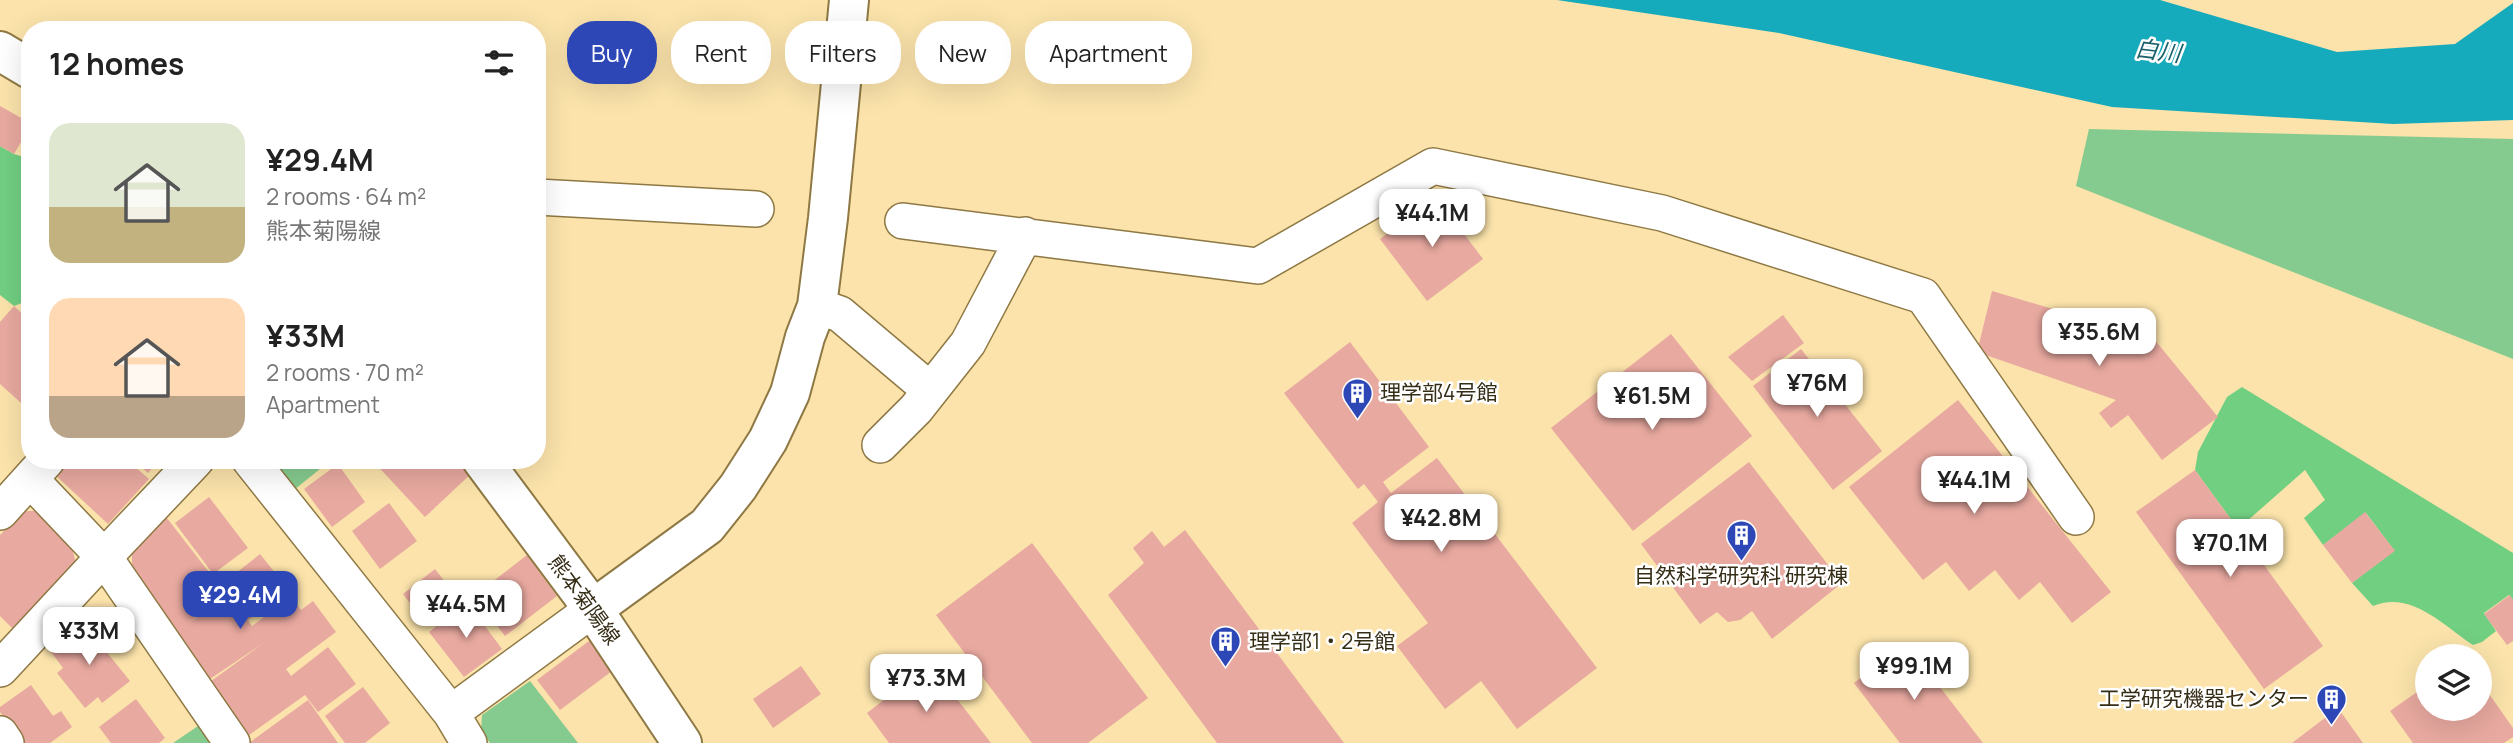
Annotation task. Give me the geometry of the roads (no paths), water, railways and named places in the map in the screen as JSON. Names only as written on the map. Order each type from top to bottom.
[{"type":"street","points":[[451,713],[707,526],[738,486],[768,440],[790,393],[805,337],[817,306],[848,8]]},
{"type":"street","points":[[0,51],[21,64]]},
{"type":"street","points":[[902,221],[1258,266],[1433,166],[1662,214],[1923,296],[2076,517]]},
{"type":"street","points":[[546,197],[756,209]]},
{"type":"street","points":[[880,444],[916,409],[968,343],[1025,235]]},
{"type":"street","points":[[817,306],[840,314],[930,390]]},
{"type":"street","points":[[0,669],[187,469]]},
{"type":"street","points":[[257,469],[451,713],[469,743]]},
{"type":"street","name":"熊本菊陽線","points":[[489,469],[593,610],[682,743]]},
{"type":"street","points":[[0,512],[38,470],[104,557],[232,743]]},
{"type":"street","points":[[0,734],[6,743]]},
{"type":"water","name":"白川","points":[[1557,0],[2160,0],[2337,52],[2455,44],[2513,3],[2513,120],[2393,124],[2112,107],[1779,33]]},
{"type":"place","name":"理学部4号館","points":[[1357,420]]},
{"type":"place","name":"自然科学研究科 研究棟","points":[[1741,563]]},
{"type":"place","name":"理学部1・2号館","points":[[1226,669]]},
{"type":"place","name":"工学研究機器センター","points":[[2332,726]]}]
